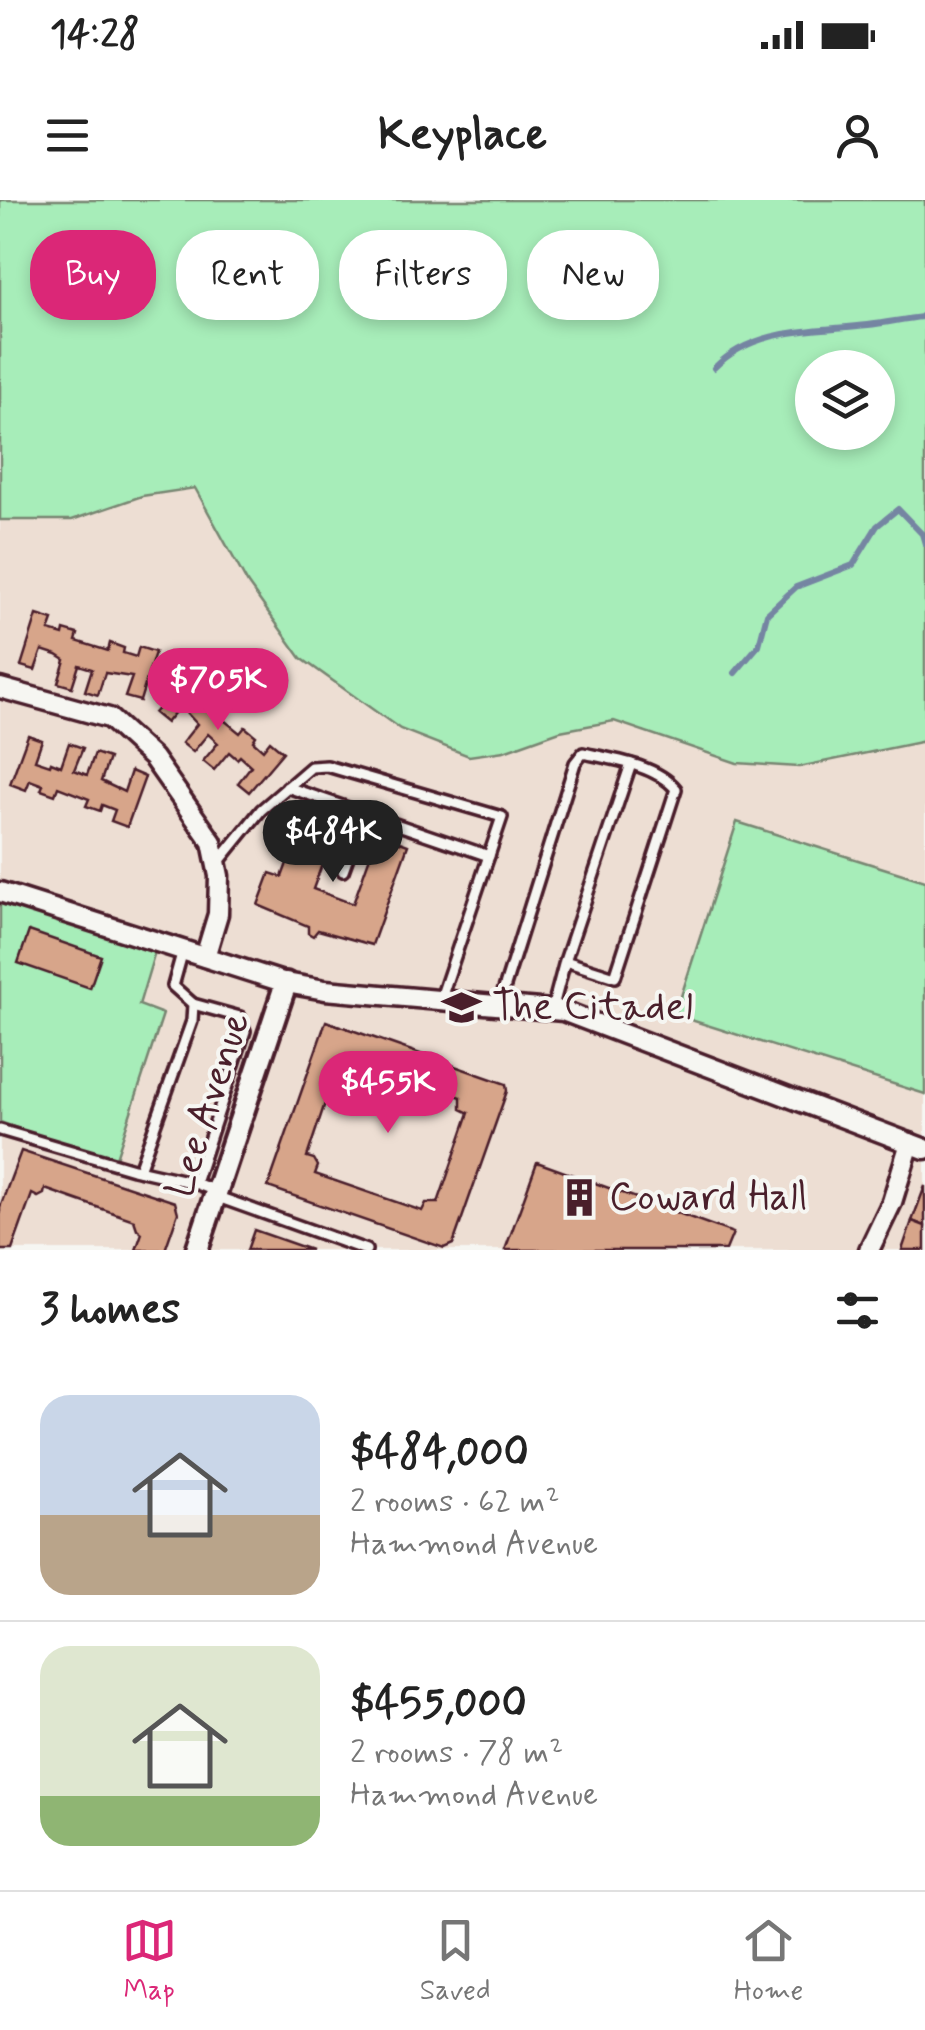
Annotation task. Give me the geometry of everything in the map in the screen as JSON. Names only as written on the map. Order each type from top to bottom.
[{"type":"street","points":[[0,688],[108,718],[152,758],[212,842],[218,914],[205,957]]},
{"type":"street","points":[[0,892],[286,983],[325,990],[563,1011],[917,1146],[869,1250]]},
{"type":"street","name":"Lee Avenue","points":[[198,1250],[286,983]]},
{"type":"lane","points":[[499,1005],[574,763],[583,753],[631,764],[670,781],[676,789],[615,977],[565,961]]},
{"type":"lane","points":[[552,1010],[631,764]]},
{"type":"lane","points":[[216,865],[261,810],[312,767],[327,766],[502,816],[440,1000]]},
{"type":"lane","points":[[287,787],[488,856]]},
{"type":"lane","points":[[343,871],[364,813]]},
{"type":"lane","points":[[182,950],[173,986],[194,1004],[240,1017],[245,1030],[195,1183]]},
{"type":"lane","points":[[139,1170],[192,1021],[194,1004]]},
{"type":"lane","points":[[227,1085],[250,1092]]},
{"type":"lane","points":[[0,1130],[195,1183],[216,1196],[366,1250]]},
{"type":"shaded area","name":"The Citadel","points":[[195,488],[220,530],[560,731],[614,721],[737,763],[799,767],[925,741],[925,1250],[0,1250],[0,520],[72,520],[142,496]]},
{"type":"green space","points":[[0,200],[925,200],[925,741],[799,767],[737,763],[614,721],[560,731],[504,751],[469,756],[400,729],[301,658],[248,584],[195,488],[142,496],[72,520],[0,520]]},
{"type":"green space","points":[[737,822],[925,881],[925,1094],[675,1015]]},
{"type":"green space","points":[[0,895],[156,948],[139,1005],[163,1014],[114,1164],[0,1122]]},
{"type":"building","points":[[37,615],[53,620],[49,631],[78,634],[76,641],[108,651],[110,643],[136,657],[139,647],[155,652],[140,701],[125,697],[132,677],[105,673],[98,695],[85,691],[92,669],[79,665],[72,687],[58,683],[65,660],[42,650],[35,670],[21,666]]},
{"type":"building","points":[[189,673],[201,683],[194,692],[204,701],[208,697],[220,706],[214,712],[240,733],[245,727],[256,736],[253,741],[263,750],[270,741],[283,752],[249,792],[238,783],[251,766],[240,756],[237,759],[229,752],[214,770],[203,761],[218,743],[208,734],[193,752],[182,743],[197,724],[180,706],[166,723],[154,713]]},
{"type":"building","points":[[28,735],[42,740],[35,760],[50,765],[51,762],[61,766],[69,743],[83,748],[74,770],[87,775],[95,753],[109,758],[101,781],[124,792],[131,771],[145,777],[127,827],[111,821],[115,810],[102,805],[100,811],[86,806],[89,799],[58,787],[55,795],[30,780],[26,790],[10,784]]},
{"type":"building","points":[[307,809],[338,821],[313,889],[353,904],[378,834],[408,845],[372,945],[318,930],[313,936],[308,933],[308,926],[258,905],[270,873],[282,877]]},
{"type":"building","points":[[29,931],[101,956],[90,988],[18,963]]},
{"type":"building","points":[[326,1021],[506,1084],[507,1091],[453,1244],[444,1248],[268,1187]],"holes":[[[354,1059],[461,1097],[461,1109],[469,1113],[438,1203],[426,1203],[422,1211],[315,1174],[318,1166],[307,1157],[337,1067],[346,1070]]]},
{"type":"building","points":[[21,1151],[175,1202],[178,1213],[165,1250],[136,1250],[142,1233],[134,1220],[45,1189],[38,1197],[32,1194],[12,1250],[0,1250],[0,1207]]},
{"type":"building","name":"Coward Hall","points":[[537,1162],[733,1233],[726,1250],[505,1250]]},
{"type":"building","points":[[925,1186],[925,1226],[912,1221]]},
{"type":"building","points":[[912,1221],[925,1226],[925,1250],[902,1250]]},
{"type":"building","points":[[254,1230],[311,1250],[247,1250]]},
{"type":"waterway","points":[[714,368],[747,345],[766,338],[922,317],[925,312]]},
{"type":"waterway","points":[[735,673],[759,645],[767,614],[796,587],[853,565],[877,526],[898,509],[922,534],[925,544]]},
{"type":"place","name":"The Citadel","points":[[462,1008]]},
{"type":"place","name":"Coward Hall","points":[[579,1198]]}]
